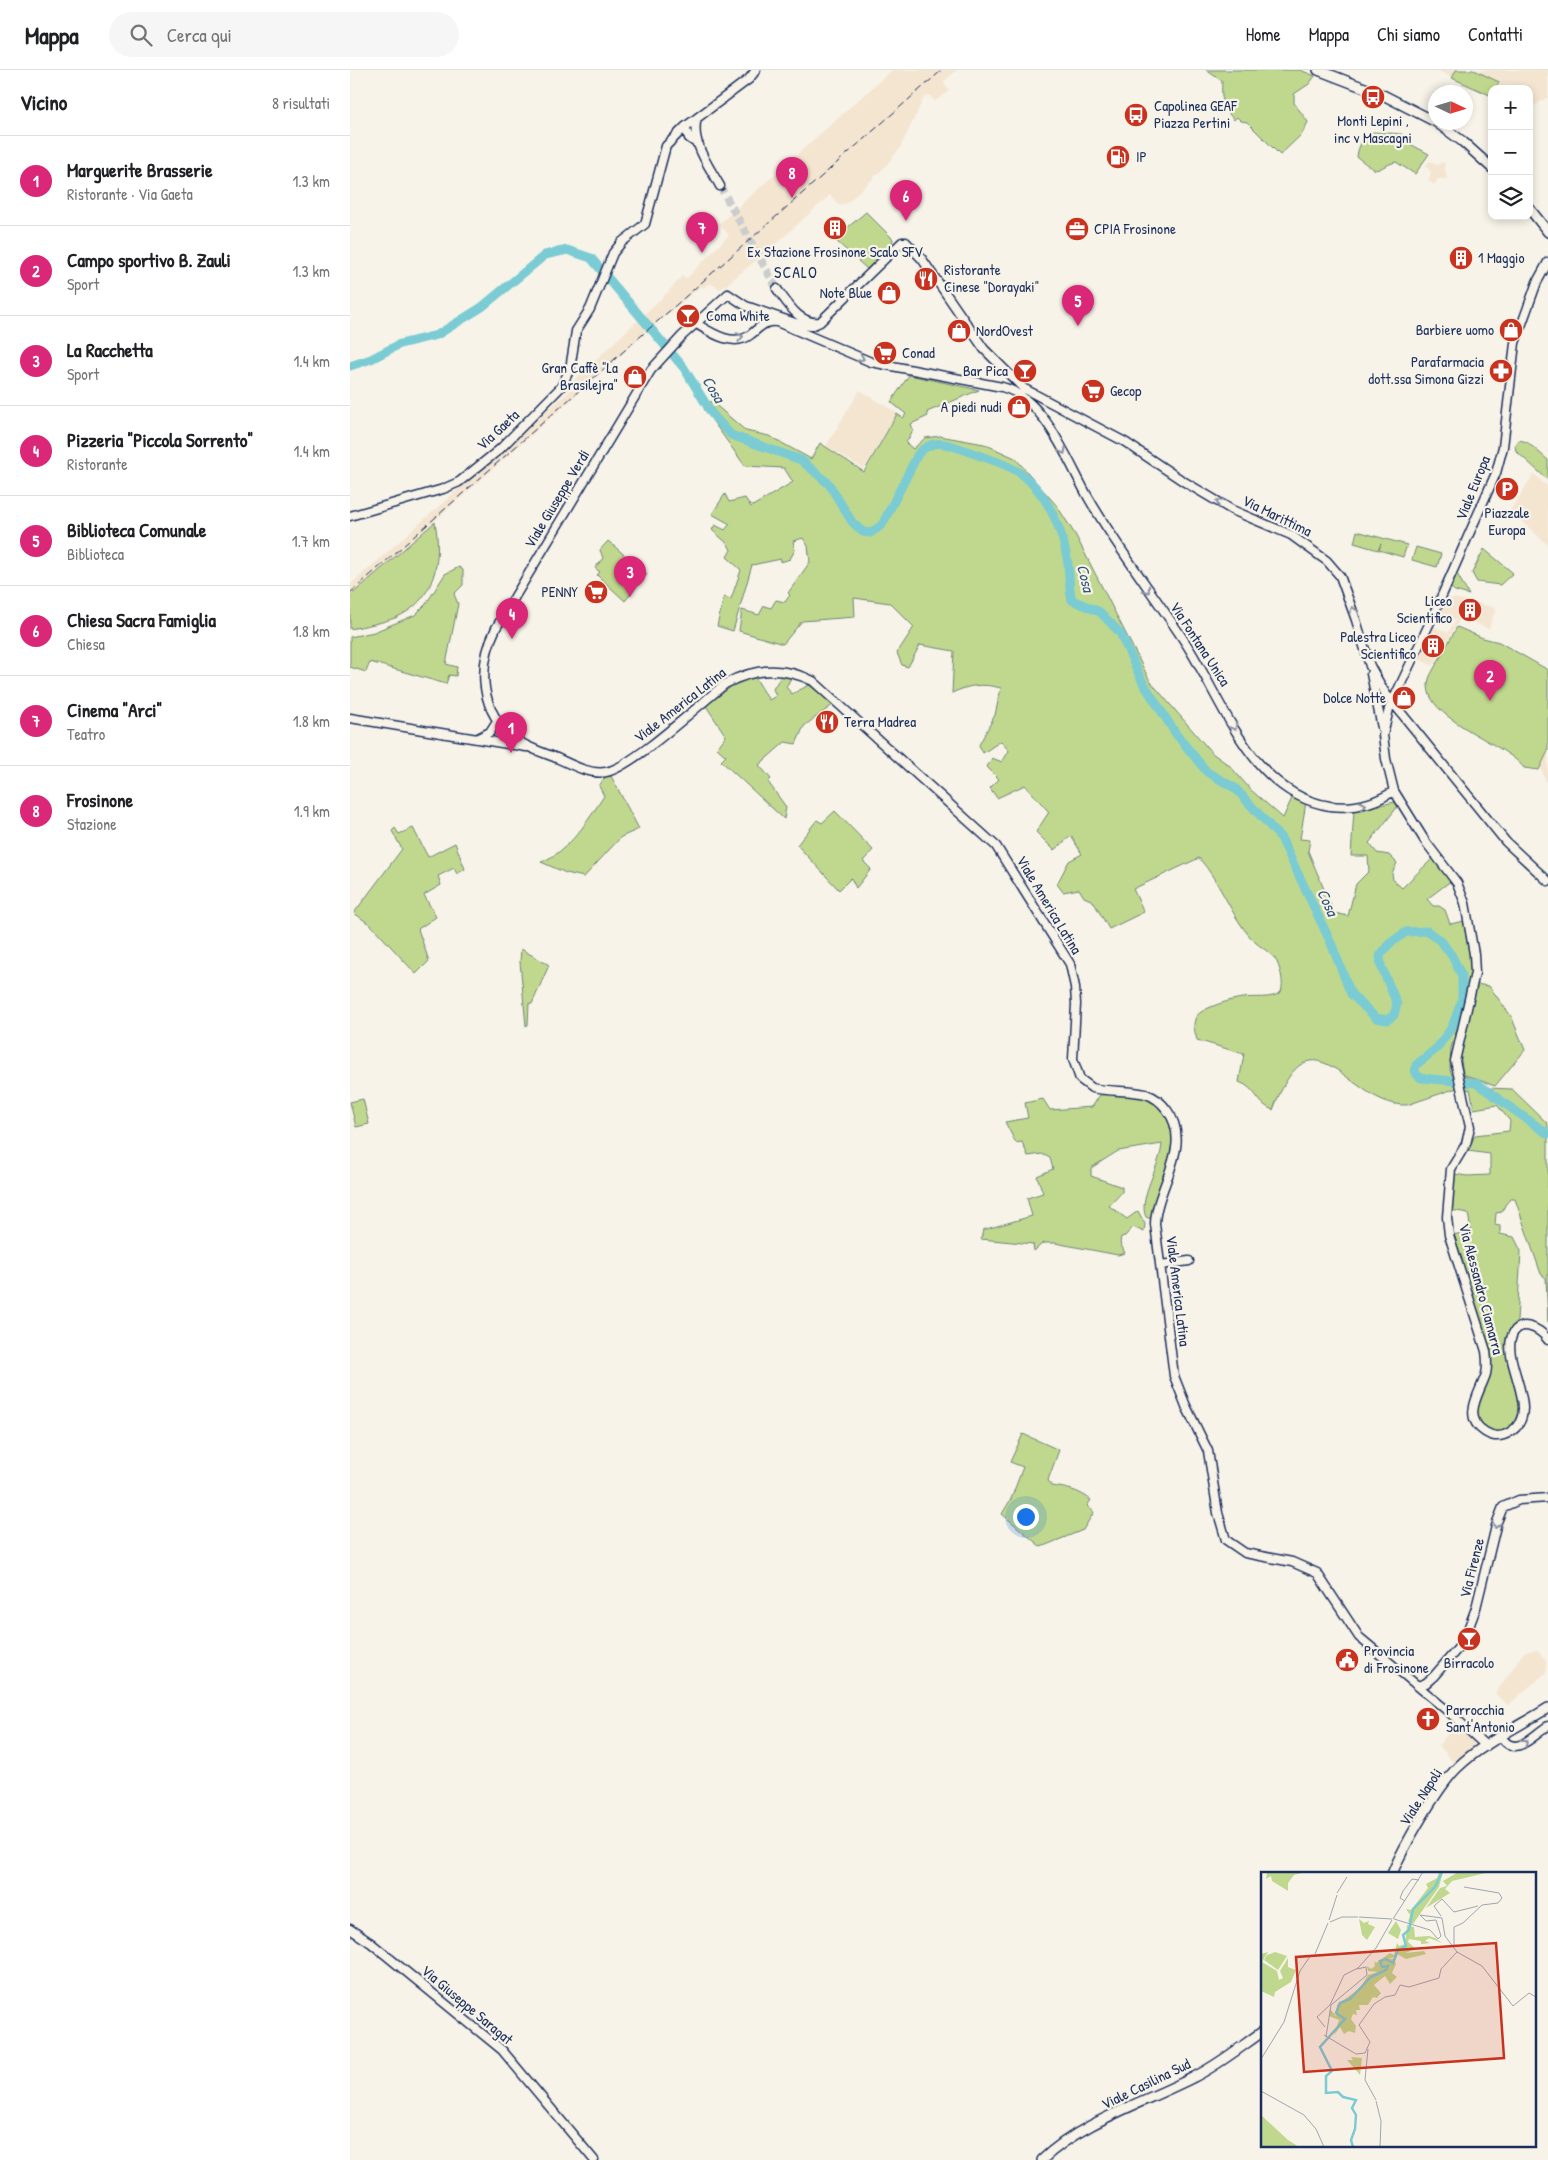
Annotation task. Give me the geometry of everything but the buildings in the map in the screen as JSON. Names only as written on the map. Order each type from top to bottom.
[{"type":"main road","points":[[670,141],[756,70]]},
{"type":"main road","points":[[1318,70],[1383,95],[1428,118]]},
{"type":"main road","points":[[692,136],[697,118]]},
{"type":"main road","points":[[685,127],[699,145],[720,186]]},
{"type":"main road","points":[[1447,130],[1488,164]]},
{"type":"main road","points":[[670,141],[692,136]]},
{"type":"main road","name":"Via Gaeta","points":[[350,516],[443,489],[458,482],[500,449],[565,381],[570,369],[576,331],[584,320],[614,253],[622,242],[645,224],[666,146],[670,141]]},
{"type":"main road","points":[[1533,212],[1548,225]]},
{"type":"main road","points":[[1533,212],[1548,232]]},
{"type":"main road","name":"Via Marittima","points":[[820,322],[904,241],[922,259],[970,330],[1009,376],[1027,390],[1125,442],[1183,481],[1232,510],[1291,535],[1322,556],[1340,576],[1370,666],[1392,702],[1506,842],[1548,881]]},
{"type":"main road","name":"Viale Europa","points":[[1392,702],[1496,473],[1505,438],[1514,343],[1537,282],[1545,272],[1548,262]]},
{"type":"main road","points":[[777,289],[815,336]]},
{"type":"main road","name":"Viale Giuseppe Verdi","points":[[497,721],[487,703],[484,684],[483,667],[488,644],[606,443],[659,361],[695,323],[728,294],[752,308],[806,326]]},
{"type":"main road","points":[[799,317],[814,323],[820,322]]},
{"type":"main road","name":"Via Fontana Unica","points":[[695,323],[728,339],[746,337],[765,323],[773,321],[815,336],[871,362],[1003,388],[1018,393],[1038,412],[1058,441],[1114,542],[1185,642],[1242,739],[1266,772],[1305,799],[1341,808],[1366,805],[1394,791]]},
{"type":"main road","points":[[806,326],[820,322]]},
{"type":"main road","points":[[815,336],[814,328],[820,322]]},
{"type":"main road","points":[[1003,388],[1009,384],[1009,376]]},
{"type":"main road","points":[[1038,412],[1041,403],[1047,401]]},
{"type":"main road","points":[[1370,666],[1383,735]]},
{"type":"main road","name":"Viale America Latina","points":[[497,721],[508,733],[534,749],[593,772],[605,772],[620,768],[725,684],[738,677],[759,671],[780,670],[813,681],[996,846],[1065,955],[1072,971],[1076,1004],[1073,1059],[1080,1079],[1092,1088],[1153,1097],[1171,1115],[1176,1128],[1176,1156],[1155,1215],[1174,1376],[1208,1452],[1222,1533],[1232,1546],[1245,1553],[1292,1562],[1317,1573],[1359,1638],[1429,1695],[1486,1746]]},
{"type":"main road","name":"Via Alessandro Ciamarra","points":[[1392,702],[1386,717],[1383,735],[1386,759],[1394,791],[1425,842],[1457,883],[1465,903],[1474,954],[1475,973],[1455,1061],[1470,1121],[1470,1134],[1451,1169],[1447,1217],[1449,1235],[1486,1351],[1487,1370],[1472,1413],[1475,1422],[1481,1429],[1491,1435],[1502,1436],[1514,1429],[1522,1417],[1523,1404],[1511,1350],[1511,1339],[1514,1332],[1520,1327],[1530,1325],[1540,1329],[1548,1340]]},
{"type":"main road","points":[[350,718],[478,738],[534,749]]},
{"type":"main road","points":[[478,738],[490,732],[497,721]]},
{"type":"main road","points":[[500,742],[506,740],[508,733]]},
{"type":"main road","points":[[1161,1265],[1189,1261]]},
{"type":"main road","name":"Via Firenze","points":[[1437,1672],[1459,1647],[1472,1622],[1497,1522],[1503,1507],[1519,1500],[1548,1498]]},
{"type":"main road","points":[[1418,1686],[1426,1683],[1437,1672]]},
{"type":"main road","points":[[1429,1695],[1437,1672]]},
{"type":"main road","name":"Viale Napoli","points":[[1393,1872],[1407,1843],[1453,1772],[1486,1746],[1502,1738],[1548,1708]]},
{"type":"main road","points":[[1502,1738],[1511,1746],[1518,1747],[1548,1726]]},
{"type":"main road","name":"Via Giuseppe Saragat","points":[[350,1929],[371,1943],[502,2050],[594,2160]]},
{"type":"main road","name":"Viale Casilina Sud","points":[[1042,2160],[1052,2150],[1083,2130],[1194,2077],[1261,2033]]},
{"type":"shaded area","points":[[892,70],[957,70],[943,82],[949,91],[935,101],[929,95],[924,98],[900,148],[885,167],[847,203],[839,205],[830,195],[767,252],[721,289],[709,283],[704,288],[701,286],[350,596],[350,585],[576,385],[573,381],[668,292],[682,276],[687,278],[729,235],[719,224]]},
{"type":"shaded area","points":[[1436,70],[1548,70],[1548,97],[1533,106],[1533,85],[1488,85],[1488,94],[1473,87],[1473,85],[1468,85]]},
{"type":"shaded area","points":[[1430,161],[1436,165],[1444,162],[1447,179],[1438,179],[1434,185],[1428,180],[1431,175],[1430,170],[1425,166]]},
{"type":"shaded area","points":[[860,390],[897,413],[864,469],[826,446]]},
{"type":"shaded area","points":[[1534,474],[1548,487],[1548,545],[1510,511]]},
{"type":"shaded area","points":[[1454,598],[1496,608],[1489,629],[1461,617],[1433,666],[1417,658],[1433,626],[1448,633],[1456,620],[1439,612],[1444,602]]},
{"type":"shaded area","points":[[1548,753],[1548,785],[1541,766]]},
{"type":"shaded area","points":[[1538,1650],[1546,1661],[1546,1673],[1508,1705],[1495,1694],[1524,1652]]},
{"type":"shaded area","points":[[1455,1725],[1474,1741],[1474,1753],[1456,1766],[1439,1745]]},
{"type":"green space","points":[[1206,70],[1300,70],[1315,76],[1309,84],[1294,94],[1294,103],[1308,122],[1302,134],[1280,155],[1247,122],[1241,121],[1237,117],[1234,120],[1223,102],[1222,81]]},
{"type":"green space","points":[[1456,70],[1474,70],[1499,82],[1498,85],[1488,85],[1488,94],[1473,87],[1473,85],[1468,85],[1452,78]]},
{"type":"green space","points":[[1373,132],[1401,134],[1410,138],[1410,144],[1429,154],[1415,174],[1396,162],[1377,170],[1374,169],[1357,157],[1362,142],[1366,136]]},
{"type":"green space","points":[[866,212],[893,239],[892,245],[867,269],[834,239]]},
{"type":"green space","points":[[909,375],[979,390],[927,412],[928,416],[911,424],[913,430],[906,443],[913,449],[925,438],[940,436],[984,444],[1015,458],[1057,506],[1076,536],[1150,681],[1212,753],[1230,766],[1251,790],[1283,818],[1293,796],[1306,802],[1300,839],[1310,840],[1308,851],[1334,913],[1348,916],[1356,884],[1369,871],[1368,856],[1351,856],[1354,810],[1395,802],[1398,806],[1369,843],[1377,853],[1389,855],[1397,863],[1392,873],[1393,880],[1402,888],[1433,858],[1452,880],[1427,899],[1433,906],[1439,906],[1445,910],[1450,924],[1465,921],[1473,967],[1467,997],[1451,1048],[1450,1070],[1457,1088],[1407,1105],[1386,1101],[1367,1091],[1333,1067],[1317,1061],[1303,1064],[1288,1079],[1273,1110],[1263,1104],[1250,1088],[1239,1082],[1244,1054],[1197,1040],[1194,1023],[1199,1014],[1217,1004],[1248,997],[1268,997],[1281,992],[1281,973],[1275,959],[1255,942],[1245,930],[1214,878],[1199,858],[1133,889],[1144,912],[1109,929],[1093,901],[1084,897],[1079,889],[1063,892],[1057,884],[1069,861],[1082,854],[1071,836],[1054,850],[1036,832],[1049,812],[1025,785],[997,798],[990,788],[999,779],[987,767],[992,758],[1002,762],[1009,751],[1001,741],[983,753],[979,745],[995,715],[1001,688],[976,686],[952,693],[954,651],[920,645],[908,667],[902,665],[897,653],[914,627],[890,603],[854,598],[855,617],[802,621],[783,644],[739,631],[742,610],[759,615],[764,606],[771,608],[776,600],[785,602],[790,595],[788,593],[810,562],[808,546],[803,538],[793,541],[795,550],[790,559],[781,562],[781,559],[752,565],[733,631],[717,626],[724,597],[731,599],[741,570],[727,557],[731,550],[728,544],[712,530],[715,525],[725,530],[730,524],[712,514],[725,494],[729,502],[745,498],[751,507],[793,482],[784,468],[745,466],[704,409],[711,401],[746,431],[769,436],[811,459],[820,443],[864,472],[897,414],[903,418],[906,414],[891,402]]},
{"type":"green space","points":[[1519,440],[1527,442],[1548,460],[1548,480],[1516,451],[1515,446]]},
{"type":"green space","points":[[435,522],[437,536],[436,564],[428,590],[420,601],[409,611],[395,618],[350,629],[350,596]]},
{"type":"green space","points":[[1357,531],[1407,545],[1403,557],[1379,550],[1381,544],[1378,550],[1354,543]]},
{"type":"green space","points":[[608,541],[647,574],[625,601],[597,575],[600,572],[595,568],[603,558],[600,550]]},
{"type":"green space","points":[[1416,547],[1441,554],[1437,567],[1412,560]]},
{"type":"green space","points":[[1484,549],[1513,573],[1500,585],[1477,582],[1472,573]]},
{"type":"green space","points":[[459,567],[463,570],[463,585],[454,594],[458,604],[446,664],[457,667],[456,676],[449,675],[446,684],[370,662],[366,672],[350,667],[350,637],[374,632],[415,615],[426,604],[445,574]]},
{"type":"green space","points":[[1456,572],[1469,595],[1451,588]]},
{"type":"green space","points":[[1457,627],[1483,638],[1499,642],[1548,670],[1548,751],[1539,770],[1524,768],[1513,758],[1447,716],[1435,704],[1429,691],[1430,676]]},
{"type":"green space","points":[[781,676],[791,678],[786,687],[792,694],[809,685],[834,704],[804,726],[796,744],[785,742],[759,765],[771,779],[768,782],[786,807],[784,819],[721,761],[726,756],[717,748],[726,736],[706,706],[732,686],[755,677],[769,700],[776,696],[773,689]]},
{"type":"green space","points":[[606,776],[611,776],[639,829],[621,837],[584,877],[566,873],[541,862],[561,850],[585,825],[604,796],[599,786]]},
{"type":"green space","points":[[835,811],[873,850],[863,861],[871,869],[856,888],[851,878],[839,890],[797,845],[817,820],[822,823]]},
{"type":"green space","points":[[395,828],[399,834],[413,828],[428,857],[455,843],[465,869],[457,874],[454,868],[438,876],[441,885],[424,895],[436,917],[418,929],[429,961],[416,974],[372,926],[354,913],[402,849],[392,831]]},
{"type":"green space","points":[[521,949],[549,965],[532,1004],[529,1003],[528,1025],[526,1026],[520,962]]},
{"type":"green space","points":[[1475,984],[1489,986],[1511,1016],[1525,1050],[1495,1086],[1463,1074],[1460,1053]]},
{"type":"green space","points":[[1461,1074],[1489,1088],[1512,1089],[1548,1124],[1548,1322],[1546,1278],[1541,1274],[1515,1199],[1510,1199],[1502,1212],[1496,1213],[1495,1225],[1500,1226],[1500,1234],[1514,1237],[1521,1251],[1517,1321],[1507,1336],[1506,1342],[1520,1409],[1512,1427],[1494,1432],[1484,1427],[1479,1419],[1477,1408],[1489,1350],[1453,1235],[1471,1231],[1468,1213],[1451,1210],[1454,1174],[1467,1176],[1490,1175],[1490,1154],[1468,1151],[1475,1135],[1509,1131],[1510,1121],[1497,1105],[1474,1109],[1470,1089],[1466,1090]]},
{"type":"green space","points":[[1100,1095],[1146,1097],[1161,1105],[1170,1118],[1173,1134],[1172,1152],[1163,1190],[1153,1220],[1146,1217],[1144,1210],[1145,1201],[1162,1144],[1118,1151],[1091,1168],[1091,1176],[1122,1187],[1122,1192],[1109,1206],[1127,1219],[1138,1211],[1145,1224],[1144,1232],[1133,1227],[1125,1236],[1121,1237],[1120,1243],[1125,1253],[1118,1255],[1055,1243],[1043,1243],[1034,1251],[1033,1244],[981,1239],[983,1230],[1032,1216],[1027,1198],[1043,1193],[1037,1176],[1053,1169],[1050,1158],[1042,1154],[1028,1156],[1022,1142],[1016,1143],[1005,1122],[1028,1118],[1025,1103],[1043,1099],[1050,1110],[1092,1107]]},
{"type":"green space","points":[[363,1099],[369,1124],[356,1127],[350,1102]]},
{"type":"green space","points":[[1023,1434],[1059,1450],[1048,1480],[1051,1486],[1082,1494],[1091,1500],[1087,1506],[1094,1512],[1083,1530],[1041,1547],[1002,1514],[1011,1499],[1023,1467],[1010,1462]]},
{"type":"waterway","name":"Cosa","points":[[350,366],[371,359],[400,344],[437,335],[482,307],[545,255],[567,250],[591,258],[684,368],[712,414],[731,435],[801,460],[829,484],[852,522],[863,532],[870,533],[882,525],[918,454],[929,445],[947,444],[999,462],[1017,471],[1044,498],[1056,521],[1067,558],[1072,600],[1100,612],[1120,633],[1142,681],[1176,734],[1207,772],[1235,788],[1281,838],[1331,943],[1351,994],[1376,1018],[1387,1020],[1394,1015],[1397,1004],[1381,966],[1380,956],[1389,944],[1406,932],[1427,931],[1441,941],[1452,956],[1462,976],[1462,1000],[1452,1027],[1437,1048],[1416,1065],[1415,1073],[1421,1078],[1476,1083],[1548,1134]]},
{"type":"tunnel","points":[[720,186],[777,289]]},
{"type":"railway","points":[[350,593],[942,70]]},
{"type":"place","name":"Monti Lepini , inc v Mascagni","points":[[1373,97]]},
{"type":"place","name":"Capolinea GEAF Piazza Pertini","points":[[1136,115]]},
{"type":"place","name":"IP","points":[[1118,157]]},
{"type":"place","name":"Frosinone","points":[[792,198]]},
{"type":"place","name":"Chiesa Sacra Famiglia","points":[[906,221]]},
{"type":"place","name":"Ex Stazione Frosinone Scalo SFV","points":[[835,228]]},
{"type":"place","name":"CPIA Frosinone","points":[[1077,229]]},
{"type":"place","name":"Cinema \"Arci\"","points":[[702,253]]},
{"type":"place","name":"1 Maggio","points":[[1461,258]]},
{"type":"place","name":"Ristorante Cinese \"Dorayaki\"","points":[[926,279]]},
{"type":"place","name":"Note Blue","points":[[889,293]]},
{"type":"place","name":"Coma White","points":[[688,316]]},
{"type":"place","name":"Biblioteca Comunale","points":[[1078,326]]},
{"type":"place","name":"Barbiere uomo","points":[[1511,330]]},
{"type":"place","name":"NordOvest","points":[[959,331]]},
{"type":"place","name":"Conad","points":[[885,353]]},
{"type":"place","name":"Bar Pica","points":[[1025,371]]},
{"type":"place","name":"Parafarmacia dott.ssa Simona Gizzi","points":[[1501,371]]},
{"type":"place","name":"Gran Caffè \"La Brasilejra\"","points":[[635,377]]},
{"type":"place","name":"Gecop","points":[[1093,391]]},
{"type":"place","name":"A piedi nudi","points":[[1019,407]]},
{"type":"place","name":"Piazzale Europa","points":[[1507,489]]},
{"type":"place","name":"PENNY","points":[[596,592]]},
{"type":"place","name":"La Racchetta","points":[[630,597]]},
{"type":"place","name":"Liceo Scientifico","points":[[1470,610]]},
{"type":"place","name":"Pizzeria \"Piccola Sorrento\"","points":[[512,639]]},
{"type":"place","name":"Palestra Liceo Scientifico","points":[[1433,646]]},
{"type":"place","name":"Dolce Notte","points":[[1404,698]]},
{"type":"place","name":"Campo sportivo B. Zauli","points":[[1490,701]]},
{"type":"place","name":"Terra Madrea","points":[[827,722]]},
{"type":"place","name":"Marguerite Brasserie","points":[[511,753]]},
{"type":"place","name":"Birracolo","points":[[1469,1639]]},
{"type":"place","name":"Provincia di Frosinone","points":[[1347,1660]]},
{"type":"place","name":"Parrocchia Sant'Antonio","points":[[1428,1719]]},
{"type":"district","name":"SCALO","points":[[796,272]]}]
